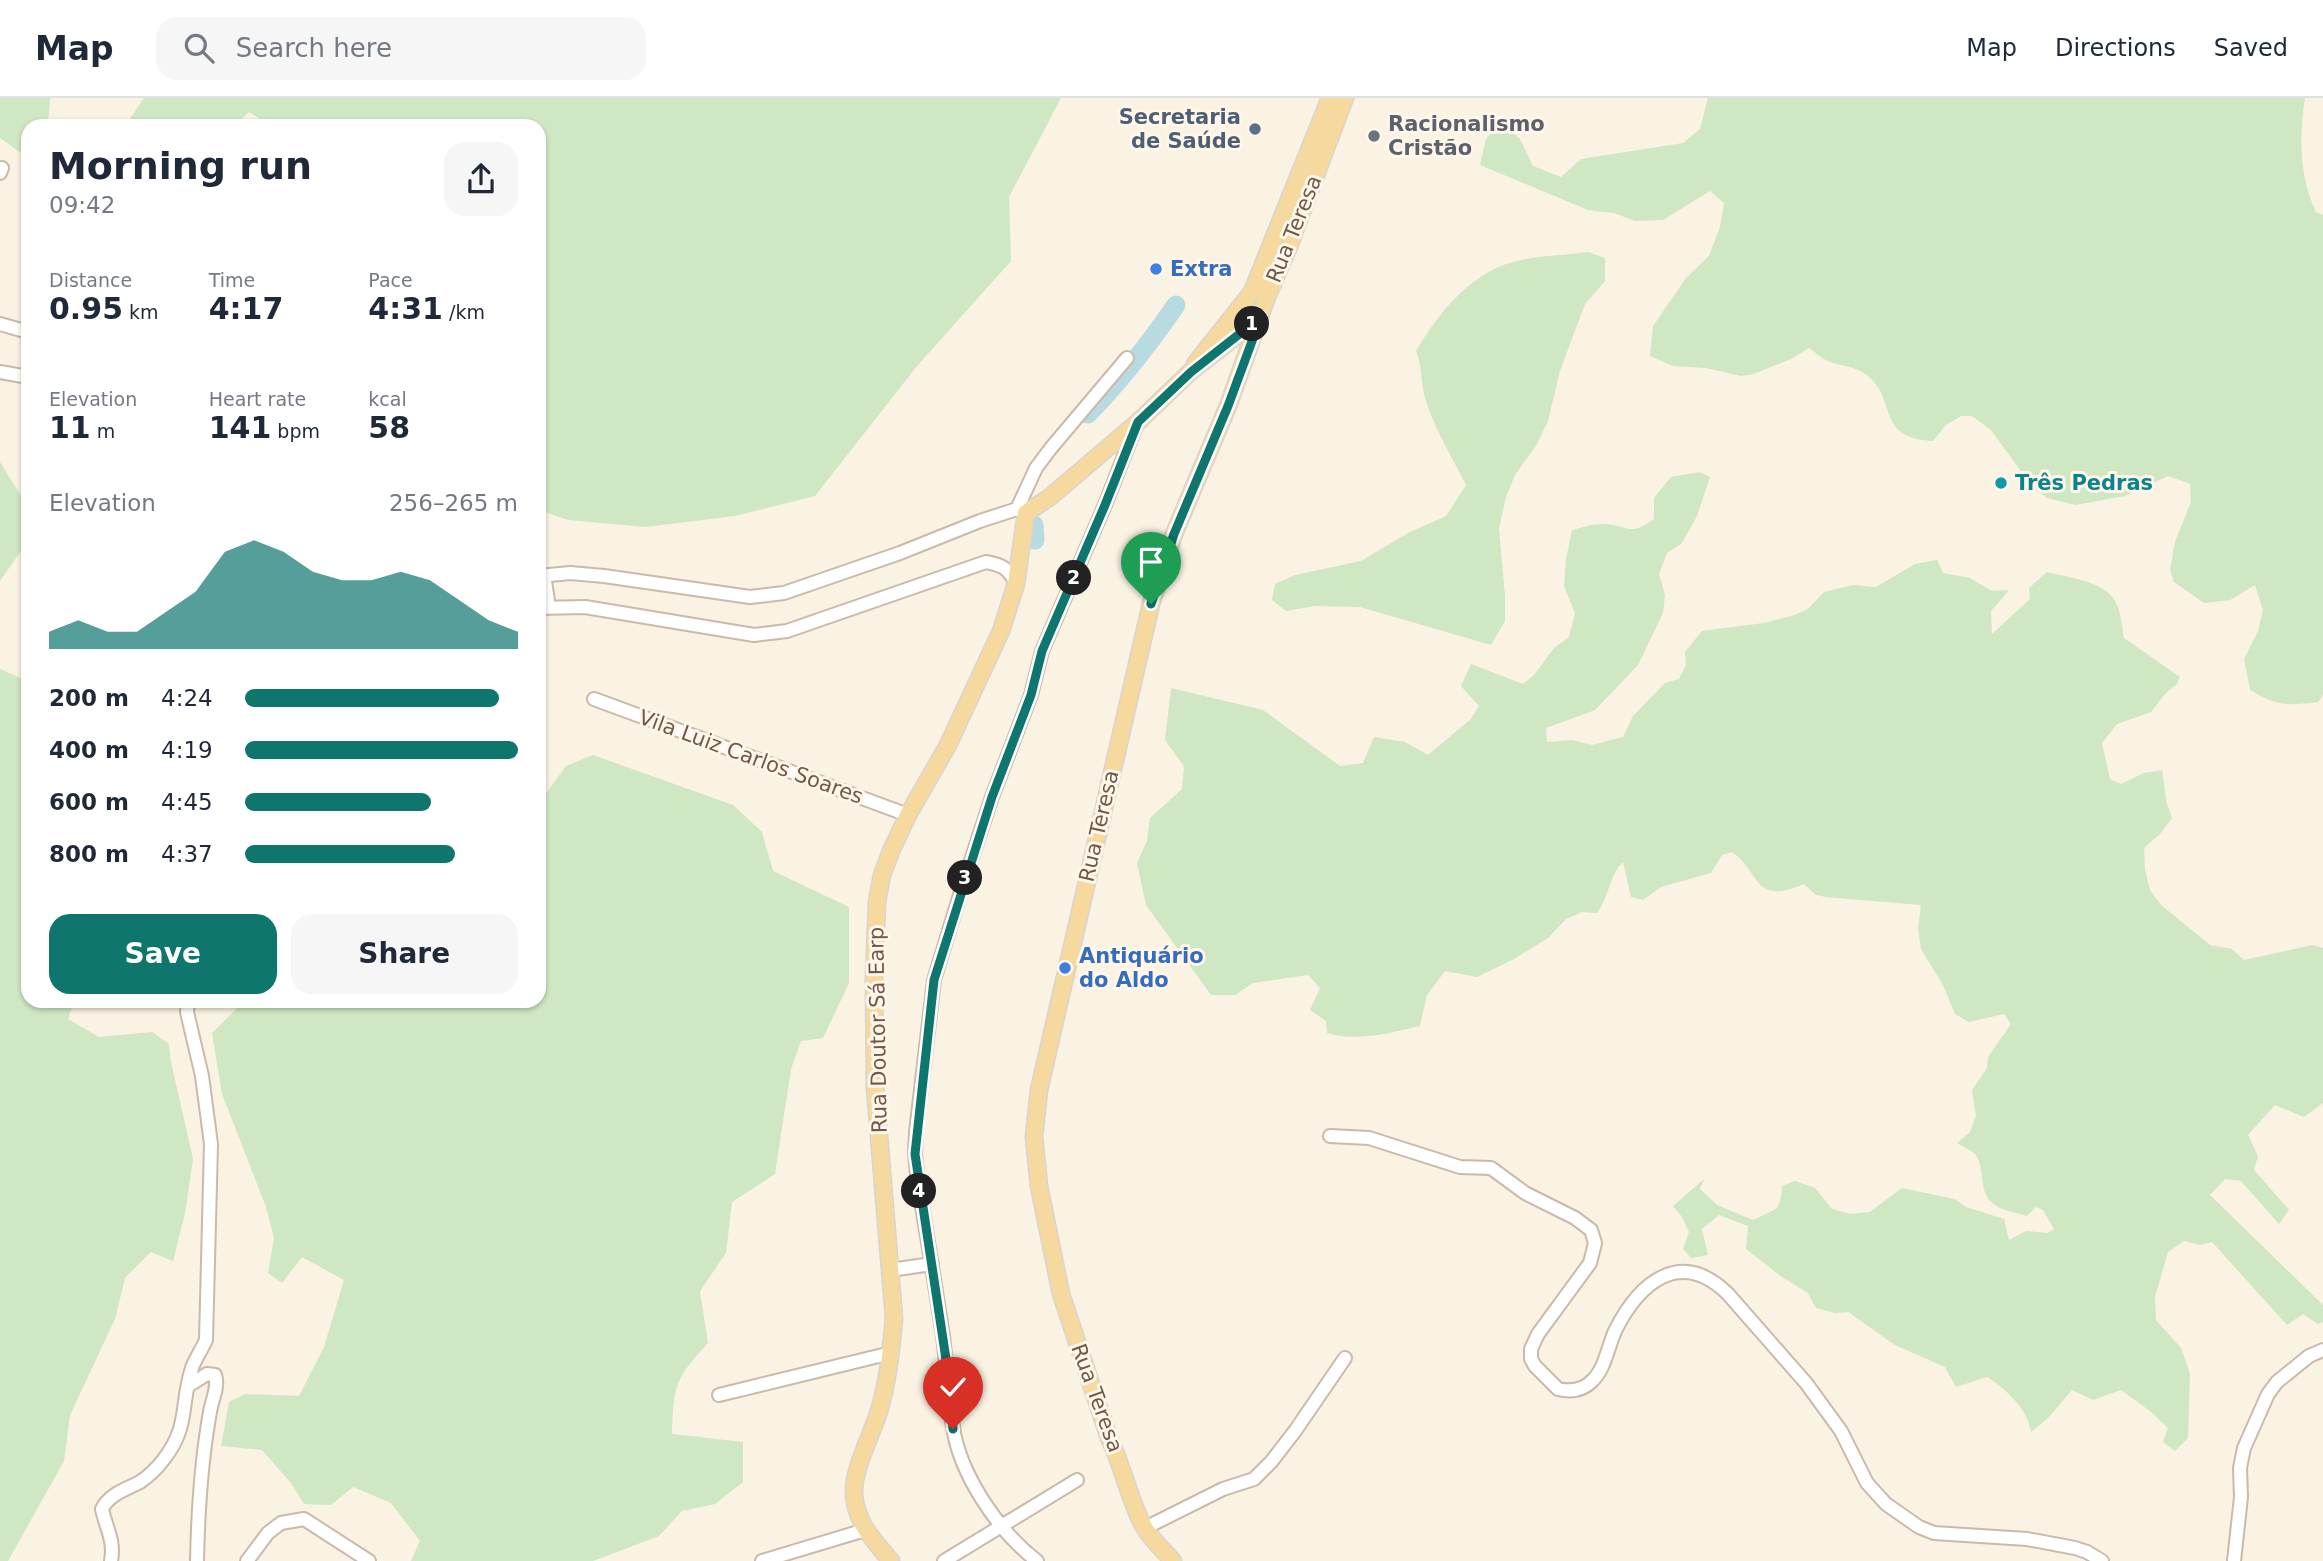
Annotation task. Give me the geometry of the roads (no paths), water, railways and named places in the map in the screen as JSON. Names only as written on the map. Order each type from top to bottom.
[{"type":"main road","name":"Rua Teresa","points":[[1173,1561],[1145,1528],[1109,1438],[1061,1294],[1039,1186],[1034,1137],[1039,1090],[1151,604],[1174,534],[1228,406],[1261,317],[1259,295],[1330,98]]},
{"type":"main road","name":"Rua Teresa","points":[[1259,295],[1293,236],[1345,98]]},
{"type":"main road","points":[[1191,372],[1206,347],[1259,295]]},
{"type":"main road","points":[[1021,511],[1050,497],[1138,422],[1191,372],[1261,317]]},
{"type":"main road","name":"Rua Doutor Sá Earp","points":[[891,1561],[864,1530],[856,1509],[853,1490],[879,1411],[891,1353],[894,1318],[875,1087],[874,977],[877,902],[882,875],[908,816],[948,745],[1012,601],[1022,551],[1021,511]]},
{"type":"street","points":[[0,324],[21,330]]},
{"type":"street","points":[[546,575],[570,573],[604,576],[750,597],[784,593],[877,562],[980,521],[1021,511],[1036,468],[1127,358]]},
{"type":"street","points":[[0,372],[21,376]]},
{"type":"street","points":[[1037,1561],[1020,1548],[991,1513],[960,1453],[953,1429],[949,1379],[915,1154],[934,980],[992,797],[1031,695],[1042,651],[1138,422]]},
{"type":"street","points":[[546,608],[585,607],[742,633],[771,634],[787,631],[1022,551]]},
{"type":"street","points":[[986,562],[1001,565],[1010,571],[1016,584]]},
{"type":"street","name":"Vila Luiz Carlos Soares","points":[[594,699],[908,816]]},
{"type":"street","points":[[111,1561],[111,1534],[102,1509],[108,1500],[128,1486],[140,1482],[164,1459],[179,1435],[192,1365],[206,1340],[211,1144],[202,1076],[187,1008]]},
{"type":"street","points":[[1330,1136],[1368,1138],[1460,1167],[1491,1168],[1525,1193],[1574,1218],[1591,1230],[1595,1243],[1590,1263],[1538,1334],[1531,1349],[1531,1359],[1535,1366],[1558,1390],[1577,1391],[1595,1379],[1628,1307],[1650,1285],[1668,1273],[1700,1274],[1716,1282],[1728,1294],[1805,1383],[1841,1431],[1867,1483],[1886,1504],[1919,1527],[1934,1533],[2027,1539],[2075,1548],[2102,1561]]},
{"type":"street","points":[[890,1270],[932,1264]]},
{"type":"street","points":[[2234,1561],[2241,1497],[2240,1468],[2244,1448],[2268,1394],[2277,1382],[2309,1356],[2323,1350]]},
{"type":"street","points":[[719,1395],[891,1353]]},
{"type":"street","points":[[1145,1528],[1223,1489],[1254,1479],[1272,1462],[1345,1358]]},
{"type":"street","points":[[188,1386],[207,1374],[215,1375],[218,1384],[211,1408],[201,1470],[197,1561]]},
{"type":"street","points":[[944,1561],[1077,1480]]},
{"type":"street","points":[[247,1561],[268,1533],[281,1522],[304,1520],[369,1561]]},
{"type":"street","points":[[762,1561],[864,1530]]},
{"type":"waterway","points":[[1088,414],[1156,334],[1176,305]]},
{"type":"waterway","points":[[1034,525],[1035,540]]},
{"type":"place","name":"Secretaria de Saúde","points":[[1255,129]]},
{"type":"place","name":"Racionalismo Cristão","points":[[1374,136]]},
{"type":"place","name":"Extra","points":[[1156,269]]},
{"type":"place","name":"Três Pedras","points":[[2001,483]]},
{"type":"place","name":"Antiquário do Aldo","points":[[1065,968]]}]
